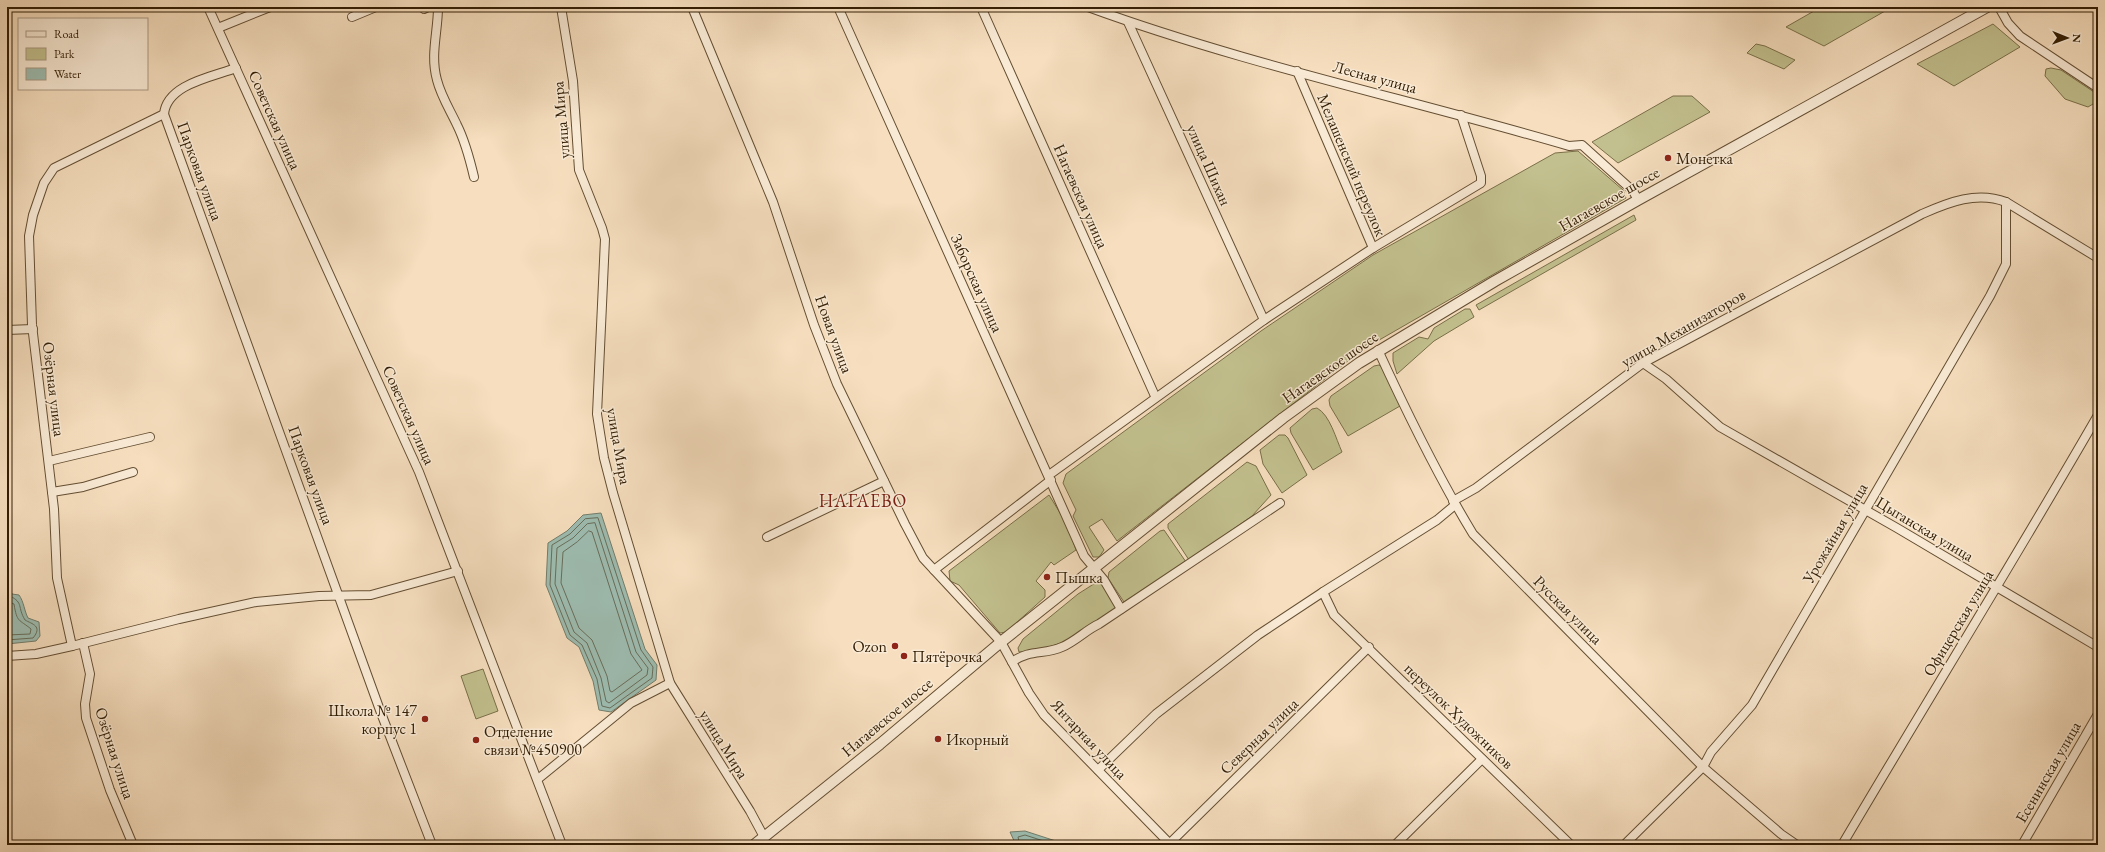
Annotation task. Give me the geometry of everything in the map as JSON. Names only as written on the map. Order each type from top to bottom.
[{"type":"street","name":"Советская улица","points":[[208,7],[419,472],[538,779],[562,845]]},
{"type":"street","points":[[218,28],[270,7]]},
{"type":"street","points":[[352,17],[376,7]]},
{"type":"street","points":[[438,7],[433,52],[437,80],[471,161],[474,177]]},
{"type":"street","name":"улица Мира","points":[[562,7],[573,81],[579,170],[602,228],[604,239],[598,414],[600,432],[613,493],[670,683],[750,812],[759,842]]},
{"type":"street","name":"Новая улица","points":[[692,7],[773,202],[814,325],[837,384],[884,481],[923,558],[1001,642]]},
{"type":"street","name":"Заборская улица","points":[[838,7],[1050,477],[1084,556],[1094,568],[1121,609]]},
{"type":"street","name":"Нагаевская улица","points":[[981,7],[1156,396]]},
{"type":"street","name":"Лесная улица","points":[[1088,7],[1128,22],[1297,71],[1569,146],[1582,145],[1633,191],[1638,200]]},
{"type":"street","name":"Нагаевское шоссе","points":[[759,842],[1001,642],[1094,568],[1283,418],[1378,350],[1638,200],[1987,7]]},
{"type":"street","points":[[1999,7],[2008,23],[2020,36],[2098,88]]},
{"type":"street","name":"улица Шихан","points":[[1128,22],[1264,320]]},
{"type":"street","points":[[164,114],[167,102],[180,89],[236,68]]},
{"type":"street","name":"Мелашенский переулок","points":[[1297,71],[1373,248]]},
{"type":"street","name":"Озёрная улица","points":[[72,646],[57,578],[52,492],[33,329],[29,236],[33,214],[44,183],[54,168],[66,160],[164,114]]},
{"type":"street","name":"Парковая улица","points":[[164,114],[381,713],[432,845]]},
{"type":"street","points":[[934,570],[1050,477],[1156,396],[1264,320],[1373,248],[1481,183],[1481,176],[1461,115]]},
{"type":"street","name":"улица Механизаторов","points":[[1098,770],[1156,714],[1258,635],[1437,520],[1454,503],[1643,363],[1922,214],[1949,202],[1971,198],[1994,197],[2006,202],[2098,258]]},
{"type":"street","name":"Урожайная улица","points":[[1624,845],[1703,766],[1711,752],[1752,705],[1990,296],[2006,264],[2006,202]]},
{"type":"street","points":[[7,330],[33,329]]},
{"type":"street","name":"Русская улица","points":[[1378,350],[1403,404],[1454,503],[1473,534],[1703,766],[1781,834],[1797,845]]},
{"type":"street","name":"Цыганская улица","points":[[1643,363],[1666,379],[1720,427],[1865,510],[2098,647]]},
{"type":"street","name":"Офицерская улица","points":[[1842,845],[1995,587],[2039,517],[2098,415]]},
{"type":"street","points":[[49,461],[150,437]]},
{"type":"street","points":[[52,492],[83,487],[133,472]]},
{"type":"street","points":[[767,537],[884,481]]},
{"type":"street","points":[[1012,662],[1022,655],[1061,648],[1280,503]]},
{"type":"street","points":[[7,656],[36,654],[256,602],[282,598],[371,595],[458,571]]},
{"type":"street","name":"переулок Художников","points":[[1323,592],[1334,614],[1571,845]]},
{"type":"street","name":"Янтарная улица","points":[[1001,642],[1044,715],[1169,844]]},
{"type":"street","name":"Озёрная улица","points":[[83,643],[90,674],[85,704],[86,718],[110,790],[133,845]]},
{"type":"street","name":"Северная улица","points":[[1169,844],[1369,647]]},
{"type":"street","points":[[538,779],[631,703],[670,683]]},
{"type":"street","name":"Есенинская улица","points":[[2022,845],[2098,714]]},
{"type":"street","points":[[1395,845],[1482,759]]},
{"type":"green space","points":[[1821,7],[1892,7],[1824,46],[1786,27]]},
{"type":"green space","points":[[1993,24],[2020,47],[1954,86],[1917,64]]},
{"type":"green space","points":[[1756,44],[1765,46],[1795,60],[1784,69],[1747,53]]},
{"type":"green space","points":[[2051,68],[2061,70],[2094,92],[2098,96],[2098,101],[2088,107],[2065,99],[2045,76],[2046,69]]},
{"type":"green space","points":[[1673,96],[1692,96],[1710,112],[1618,163],[1592,142]]},
{"type":"green space","points":[[1578,151],[1623,190],[1626,198],[1374,343],[1366,345],[1362,350],[1117,541],[1102,519],[1089,527],[1104,550],[1099,557],[1093,557],[1073,516],[1076,510],[1063,483],[1066,474],[1261,331],[1373,255],[1555,153]]},
{"type":"green space","points":[[1634,215],[1636,220],[1479,310],[1476,305]]},
{"type":"green space","points":[[1465,309],[1470,309],[1474,317],[1434,341],[1397,374],[1393,361],[1393,353],[1419,337],[1428,339],[1434,328]]},
{"type":"green space","points":[[1379,365],[1382,367],[1400,406],[1348,436],[1330,406],[1329,400],[1331,396],[1374,366]]},
{"type":"green space","points":[[1317,408],[1326,416],[1342,452],[1313,470],[1291,433],[1290,428],[1312,409]]},
{"type":"green space","points":[[1279,435],[1285,435],[1288,438],[1307,475],[1282,493],[1263,464],[1260,450]]},
{"type":"green space","points":[[1247,462],[1256,466],[1271,495],[1252,516],[1189,560],[1168,528],[1168,524]]},
{"type":"green space","points":[[1049,495],[1067,524],[1076,550],[1054,565],[1051,562],[1036,581],[1045,590],[1045,597],[1006,632],[1000,633],[959,585],[950,581],[949,571]]},
{"type":"green space","points":[[1164,530],[1186,562],[1124,602],[1108,578],[1109,572],[1160,531]]},
{"type":"green space","points":[[1100,580],[1117,608],[1082,632],[1061,643],[1035,650],[1019,652],[1018,648],[1023,639],[1078,594]]},
{"type":"green space","points":[[483,669],[498,711],[476,719],[461,676]]},
{"type":"water","points":[[601,513],[645,649],[657,665],[656,680],[611,712],[599,710],[593,681],[579,647],[567,638],[546,585],[548,543],[567,531],[583,515]]},
{"type":"water","points":[[7,582],[12,594],[19,595],[21,598],[28,618],[39,622],[40,636],[36,641],[7,644]]},
{"type":"water","points":[[1025,831],[1065,845],[1016,845],[1010,832]]},
{"type":"place","name":"Монетка","points":[[1668,158]]},
{"type":"place","name":"Пышка","points":[[1047,577]]},
{"type":"place","name":"Ozon","points":[[895,646]]},
{"type":"place","name":"Пятёрочка","points":[[904,656]]},
{"type":"place","name":"Школа № 147 корпус 1","points":[[425,719]]},
{"type":"place","name":"Икорный","points":[[938,739]]},
{"type":"place","name":"Отделение связи №450900","points":[[476,740]]},
{"type":"district","name":"НАГАЕВО","points":[[863,500]]}]
